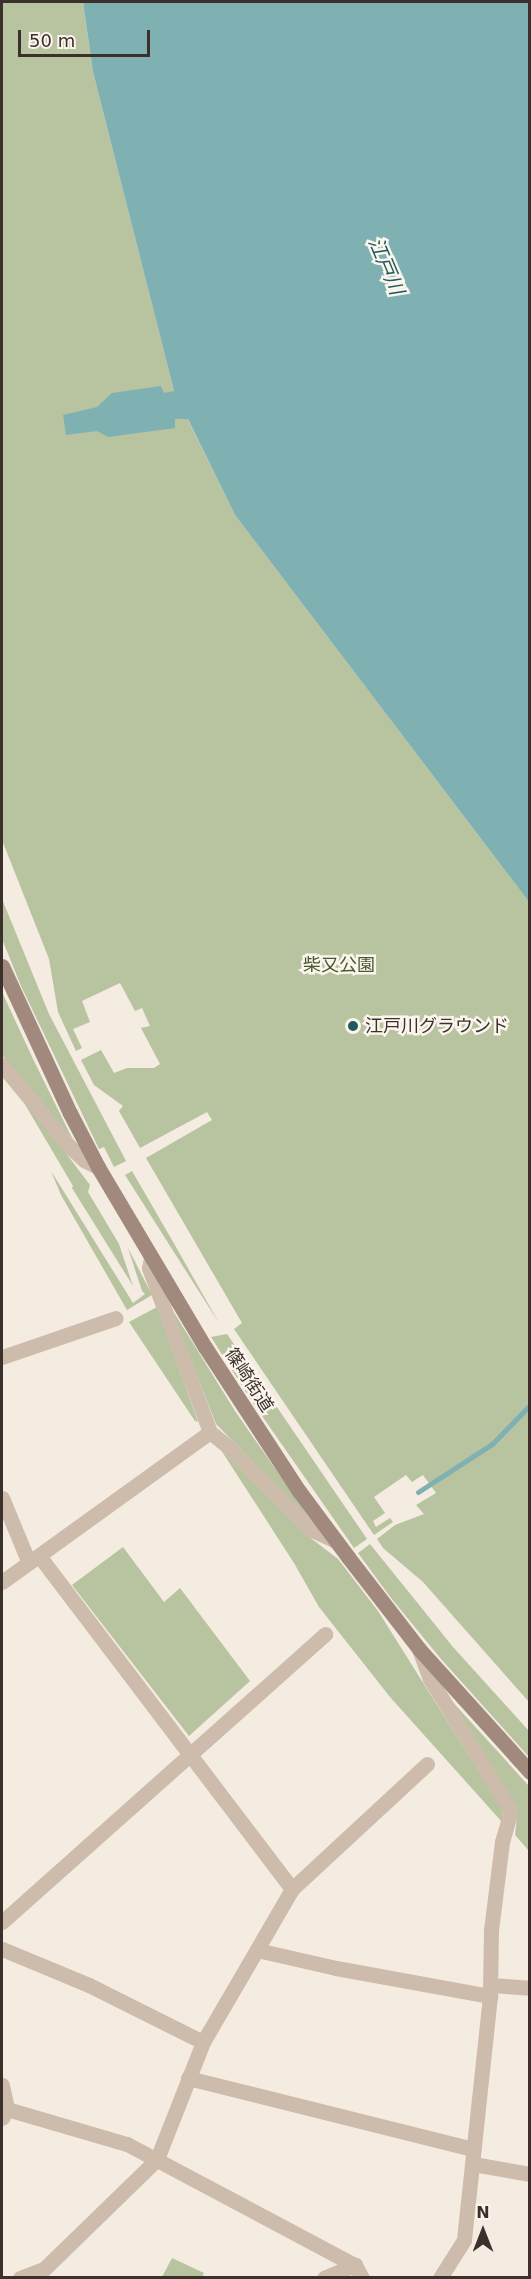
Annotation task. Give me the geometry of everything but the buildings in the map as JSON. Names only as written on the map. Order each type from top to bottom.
[{"type":"main road","name":"篠崎街道","points":[[2,966],[70,1113],[98,1167],[205,1347],[299,1491],[419,1649],[530,1772]]},
{"type":"street","points":[[2,1065],[69,1146],[98,1167]]},
{"type":"street","points":[[151,1258],[148,1268],[210,1432],[310,1529],[336,1540]]},
{"type":"street","points":[[2,1357],[116,1318]]},
{"type":"street","points":[[2,1582],[210,1432]]},
{"type":"street","points":[[2,1498],[34,1560],[190,1755],[292,1889]]},
{"type":"street","points":[[2,1922],[325,1634]]},
{"type":"street","points":[[419,1649],[430,1678],[510,1809],[510,1823],[502,1842],[491,1930],[490,1991],[464,2240],[440,2277]]},
{"type":"street","points":[[20,2277],[45,2273],[157,2159],[203,2042],[292,1889],[427,1764]]},
{"type":"street","points":[[2,1949],[89,1985],[203,2042]]},
{"type":"street","points":[[258,1950],[336,1968],[490,1991],[530,1988]]},
{"type":"street","points":[[188,2079],[530,2174]]},
{"type":"street","points":[[2,2085],[4,2114],[127,2144],[358,2271]]},
{"type":"street","points":[[324,2277],[358,2271]]},
{"type":"green space","name":"柴又公園","points":[[2,2],[83,2],[93,72],[174,391],[235,515],[529,902],[529,1702],[423,1582],[383,1548],[377,1539],[395,1525],[424,1514],[416,1505],[436,1493],[423,1475],[412,1482],[406,1475],[374,1497],[385,1513],[373,1521],[376,1527],[390,1518],[393,1522],[374,1535],[234,1329],[242,1323],[146,1158],[212,1120],[207,1112],[140,1148],[119,1111],[123,1106],[94,1085],[81,1060],[101,1050],[114,1073],[127,1068],[154,1068],[160,1064],[141,1028],[150,1026],[142,1008],[135,1011],[120,983],[82,1001],[90,1022],[73,1029],[82,1048],[76,1051],[58,1012],[49,959],[2,840]]},
{"type":"green space","points":[[2,899],[49,1014],[126,1161],[114,1167],[104,1147],[99,1149],[21,986],[2,939]]},
{"type":"green space","points":[[2,992],[34,1061],[77,1148],[2,1055]]},
{"type":"green space","points":[[10,1079],[90,1185],[88,1192],[119,1244],[133,1286],[72,1188],[73,1186]]},
{"type":"green space","points":[[51,1171],[133,1303],[145,1294],[128,1248],[152,1295],[127,1310],[61,1195]]},
{"type":"green space","points":[[132,1171],[176,1247],[219,1323],[125,1175]]},
{"type":"green space","points":[[170,1306],[235,1411],[313,1523],[216,1424]]},
{"type":"green space","points":[[157,1307],[198,1422],[195,1421],[129,1322]]},
{"type":"green space","points":[[227,1334],[367,1539],[354,1548],[253,1403],[211,1337]]},
{"type":"green space","points":[[221,1450],[308,1536],[338,1559],[378,1611],[503,1810],[502,1822],[390,1697],[319,1607],[294,1563]]},
{"type":"green space","points":[[370,1544],[453,1647],[529,1731],[529,1757],[441,1659],[391,1598],[358,1553]]},
{"type":"green space","points":[[123,1547],[164,1602],[180,1588],[250,1681],[189,1736],[72,1585]]},
{"type":"green space","points":[[449,1698],[529,1786],[529,1851],[515,1835],[518,1809]]},
{"type":"green space","points":[[172,2258],[204,2273],[202,2277],[162,2277]]},
{"type":"water","name":"江戸川","points":[[83,2],[529,2],[529,902],[235,515],[188,419],[175,419],[175,428],[108,437],[97,431],[66,435],[63,415],[97,407],[112,393],[161,386],[164,393],[174,391],[93,72]]},
{"type":"waterway","points":[[418,1492],[492,1444],[530,1405]]},
{"type":"place","name":"江戸川グラウンド","points":[[353,1026]]}]
